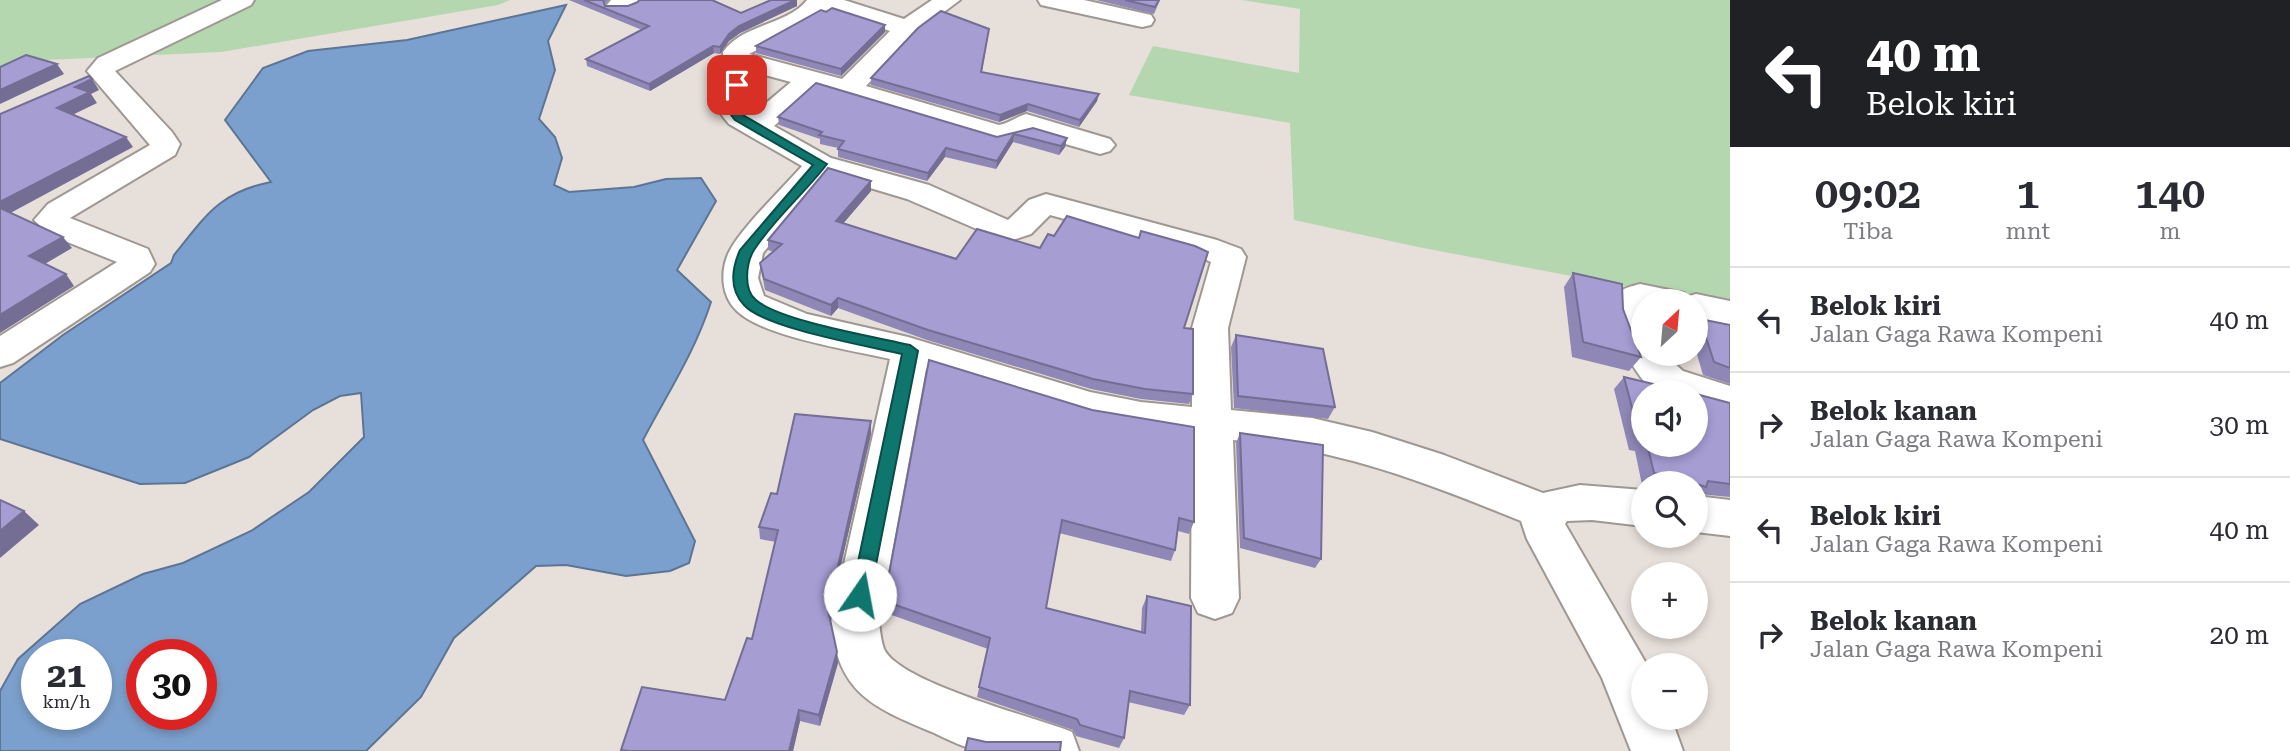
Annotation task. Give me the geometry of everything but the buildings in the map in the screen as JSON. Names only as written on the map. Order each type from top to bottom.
[{"type":"street","points":[[0,354],[138,264],[136,257],[62,228],[50,220],[59,211],[164,149],[162,138],[126,102],[88,76],[125,55],[242,0]]},
{"type":"street","points":[[848,89],[907,28],[948,0]]},
{"type":"street","points":[[1050,0],[1142,20]]},
{"type":"street","points":[[907,28],[823,1],[793,22],[745,44],[736,52],[737,85],[731,100],[732,109],[739,118],[820,164],[918,192],[1007,232],[1022,227],[1039,206],[1046,204],[1229,257],[1210,328],[1215,598]]},
{"type":"street","points":[[737,59],[997,134],[1017,131],[1027,123],[1100,145]]},
{"type":"street","points":[[755,127],[811,79]]},
{"type":"street","points":[[820,164],[747,250],[741,262],[740,278],[744,295],[751,304],[768,313],[805,326],[910,351],[1037,394],[1113,412],[1160,421],[1264,427],[1312,434],[1397,455],[1543,512],[1560,503],[1631,508]]},
{"type":"street","points":[[1708,308],[1730,313]]},
{"type":"street","points":[[910,351],[855,622],[858,647],[869,671],[912,700],[1053,751]]},
{"type":"street","points":[[1650,366],[1673,382],[1730,401]]},
{"type":"street","points":[[1543,512],[1543,526],[1631,686]]},
{"type":"street","points":[[1708,515],[1730,518]]},
{"type":"street","points":[[1649,730],[1657,751]]},
{"type":"green space","points":[[0,0],[510,0],[498,5],[221,52],[23,61],[0,70]]},
{"type":"green space","points":[[1242,0],[1730,0],[1730,306],[1708,302],[1708,289],[1640,289],[1418,247],[1294,220],[1290,123],[1129,95],[1153,46],[1299,73],[1300,9]]},
{"type":"water","points":[[566,5],[548,41],[555,70],[539,119],[555,137],[562,158],[554,185],[569,192],[634,187],[666,179],[701,178],[716,201],[677,270],[711,302],[689,356],[643,440],[695,541],[689,563],[670,571],[626,576],[566,565],[536,566],[454,638],[421,697],[366,751],[0,751],[0,691],[21,656],[21,730],[112,730],[112,639],[41,639],[80,604],[143,574],[183,563],[251,531],[309,492],[364,437],[361,393],[340,396],[313,410],[249,457],[185,483],[140,484],[0,439],[0,383],[63,335],[171,263],[174,255],[195,229],[226,199],[253,186],[271,182],[225,120],[263,68],[308,51],[407,40]]},
{"type":"route","points":[[737,85],[731,100],[732,109],[739,118],[820,164],[747,250],[741,262],[740,278],[744,295],[751,304],[768,313],[805,326],[910,351],[860,595]]}]
